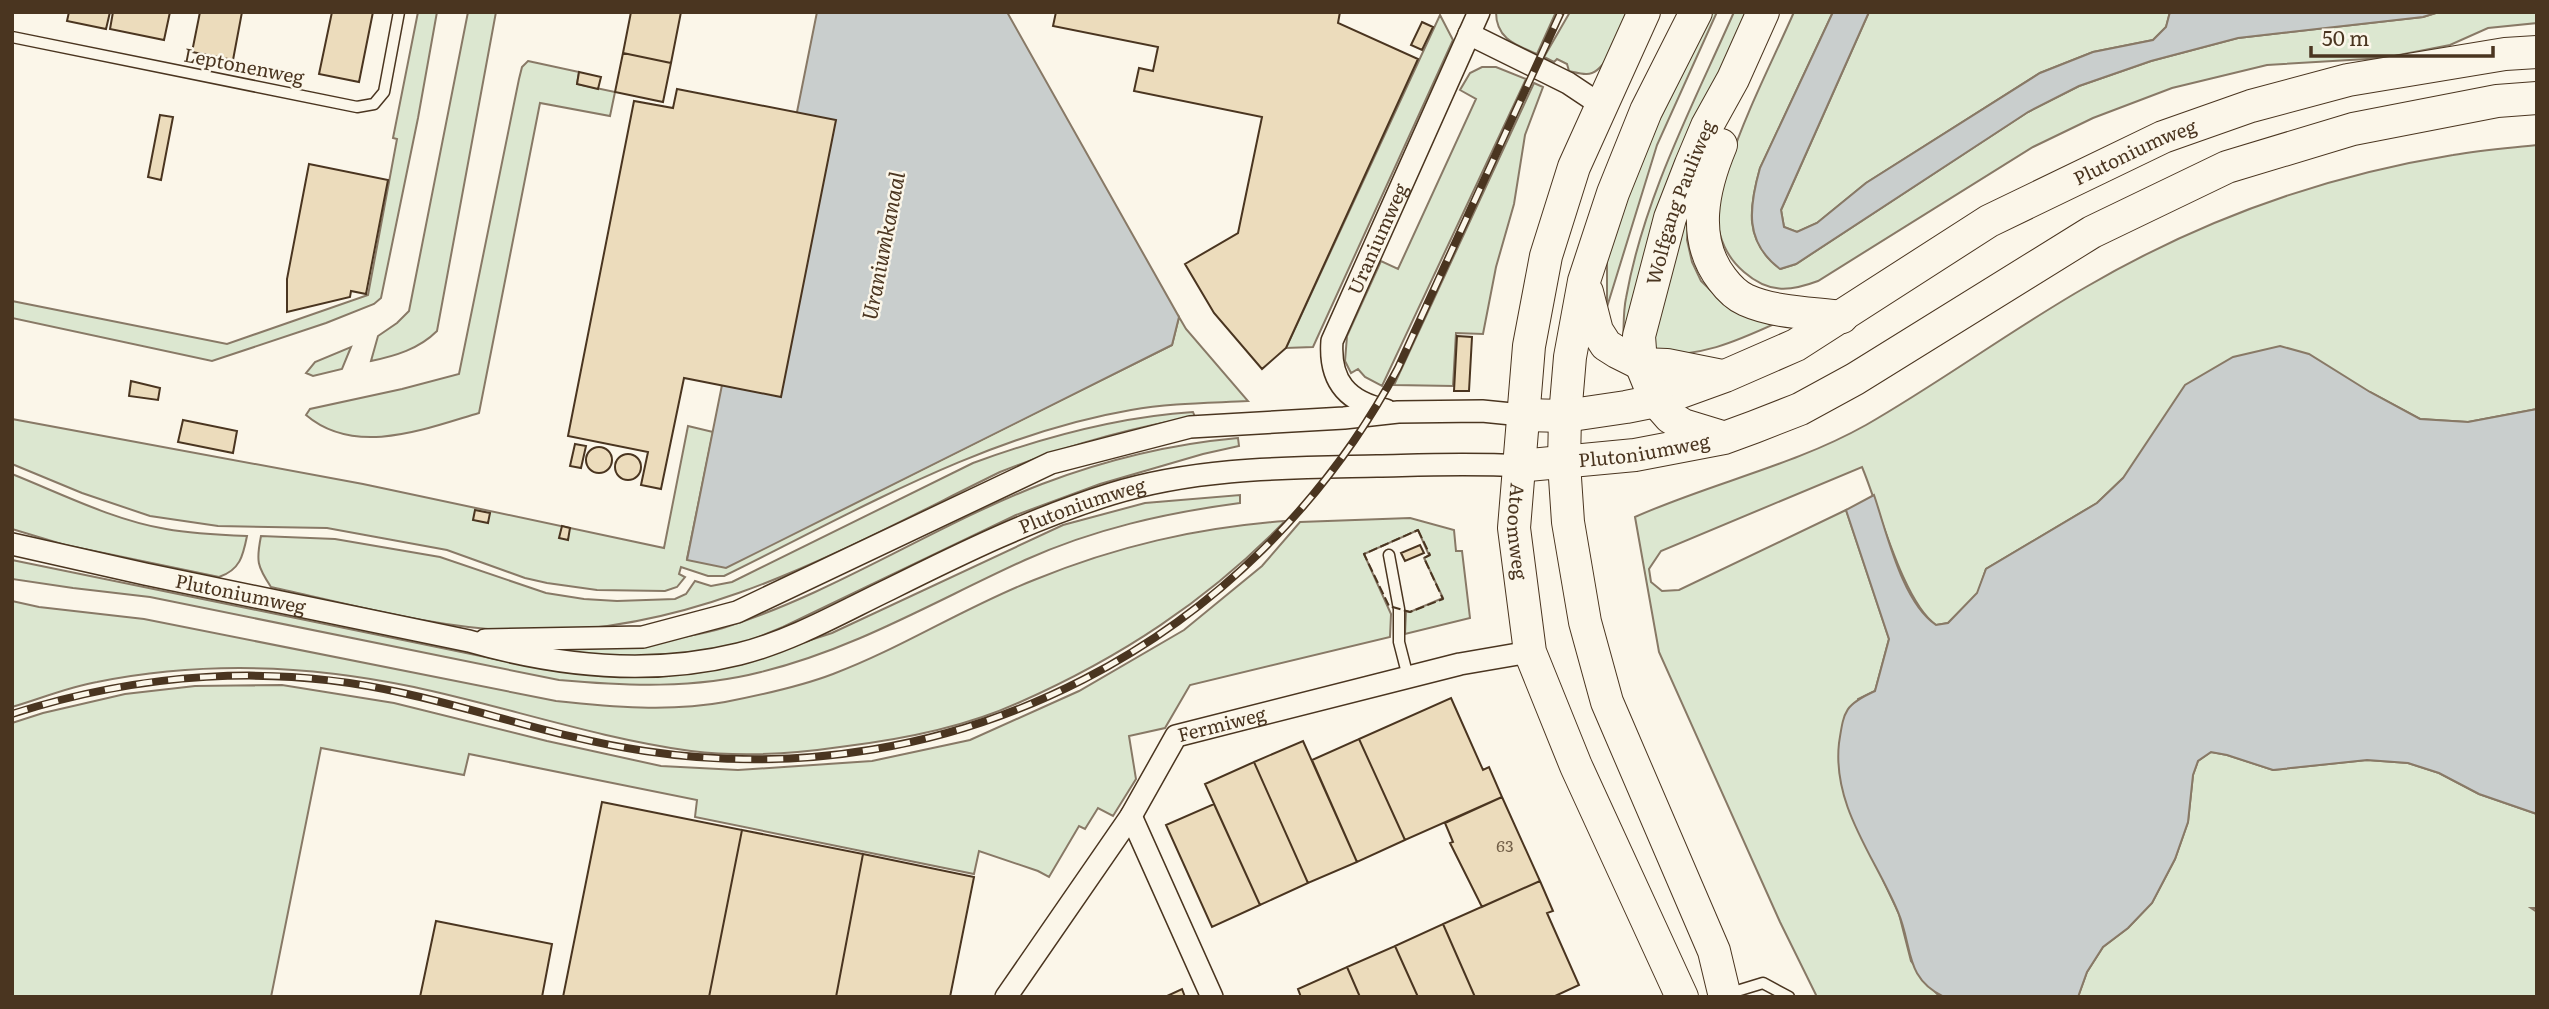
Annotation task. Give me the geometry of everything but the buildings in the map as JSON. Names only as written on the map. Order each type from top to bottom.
[{"type":"main road","name":"Atoomweg","points":[[1644,12],[1574,167],[1546,256],[1530,346],[1514,528],[1530,652],[1576,766],[1682,997]]},
{"type":"main road","points":[[1696,12],[1646,111],[1613,193],[1584,281],[1570,357],[1564,416],[1564,463],[1568,522],[1585,622],[1607,702],[1714,951],[1723,996]]},
{"type":"main road","name":"Wolfgang Pauliweg","points":[[1656,401],[1641,364],[1639,336],[1670,218],[1707,126],[1733,79],[1763,12]]},
{"type":"main road","name":"Wolfgang Pauliweg","points":[[1780,12],[1708,177],[1702,214],[1703,236],[1715,270],[1727,286],[1744,299],[1797,312],[1842,317]]},
{"type":"main road","name":"Plutoniumweg","points":[[1522,415],[1564,416],[1656,401],[1725,376],[1797,345],[1989,221],[2163,137],[2251,106],[2348,80],[2505,54],[2537,52]]},
{"type":"main road","name":"Plutoniumweg","points":[[1519,466],[1635,455],[1724,438],[1800,409],[1855,379],[2092,232],[2227,167],[2353,129],[2497,101],[2537,98]]},
{"type":"main road","points":[[1584,281],[1597,331],[1606,345],[1641,364],[1667,365],[1725,376]]},
{"type":"main road","name":"Plutoniumweg","points":[[1656,401],[1670,417],[1683,425],[1724,438]]},
{"type":"street","name":"Uraniumweg","points":[[1398,412],[1371,407],[1359,401],[1337,381],[1332,365],[1332,341],[1479,12]]},
{"type":"street","points":[[1469,34],[1568,83],[1601,105]]},
{"type":"street","name":"Plutoniumweg","points":[[469,641],[508,638],[643,637],[737,612],[1051,463],[1190,428],[1398,412],[1482,411],[1522,415]]},
{"type":"street","name":"Plutoniumweg","points":[[12,544],[562,663],[676,664],[740,654],[786,637],[841,613],[983,542],[1112,494],[1186,478],[1243,470],[1480,463],[1519,466]]},
{"type":"street","name":"Fermiweg","points":[[1006,997],[1131,816],[1175,736],[1460,664],[1530,652]]},
{"type":"street","points":[[1131,816],[1212,997]]},
{"type":"lane","name":"Leptonenweg","points":[[12,37],[357,107],[374,104],[384,92],[399,12]]},
{"type":"lane","points":[[1389,555],[1399,609],[1399,642],[1408,677]]},
{"type":"lane","points":[[1723,996],[1763,984],[1789,997]]},
{"type":"green space","points":[[418,12],[437,12],[381,298],[374,304],[212,361],[12,318],[12,301],[227,344],[368,295],[397,139],[393,138]]},
{"type":"green space","points":[[468,12],[496,12],[437,331],[406,351],[371,361],[378,336],[409,311]]},
{"type":"green space","points":[[1496,12],[1556,12],[1537,54],[1503,35]]},
{"type":"green space","points":[[1570,12],[1628,12],[1612,50],[1594,72],[1584,74],[1569,71],[1567,64],[1544,57]]},
{"type":"green space","points":[[1706,12],[1717,12],[1657,145],[1607,307],[1607,256],[1647,140]]},
{"type":"green space","points":[[1734,12],[1751,12],[1623,341],[1626,298],[1634,261],[1657,188]]},
{"type":"green space","points":[[1794,12],[1833,12],[1760,168],[1753,196],[1752,223],[1755,235],[1769,259],[1781,269],[1796,264],[2028,112],[2079,86],[2151,61],[2238,38],[2423,17],[2439,12],[2537,12],[2537,23],[2488,28],[2450,45],[2384,58],[2267,65],[2172,88],[2093,118],[2033,147],[1818,281],[1788,289],[1762,284],[1744,272],[1731,258],[1720,233],[1717,205],[1743,125]]},
{"type":"green space","points":[[1869,12],[2170,12],[2166,27],[2153,40],[2093,52],[2040,73],[1866,183],[1817,223],[1797,232],[1784,227],[1781,210]]},
{"type":"green space","points":[[1440,15],[1453,40],[1313,347],[1286,348]]},
{"type":"green space","points":[[528,61],[579,72],[577,84],[615,92],[610,116],[540,103],[479,413],[391,436],[346,435],[325,428],[306,415],[310,409],[459,374],[519,79],[522,67]]},
{"type":"green space","points":[[1482,67],[1496,67],[1526,79],[1382,386],[1365,377],[1358,369],[1351,373],[1345,361],[1347,336],[1381,261],[1398,269],[1476,99],[1460,90],[1470,73]]},
{"type":"green space","points":[[1534,83],[1543,87],[1525,135],[1514,204],[1496,267],[1483,334],[1456,333],[1453,386],[1394,385]]},
{"type":"green space","points":[[2537,145],[2537,409],[2468,422],[2420,419],[2370,392],[2123,478],[2097,503],[1986,569],[1978,593],[1948,623],[1936,625],[1924,613],[1903,575],[1862,467],[1661,551],[1649,569],[1651,582],[1662,591],[1679,590],[1846,510],[1889,639],[1875,691],[1858,699],[1883,880],[1899,914],[1911,961],[1937,994],[1944,997],[1817,997],[1780,922],[1659,652],[1635,517],[1810,452],[1866,425],[2086,287],[2173,241],[2218,222],[2263,204],[2357,175],[2463,153]]},
{"type":"green space","points":[[1690,184],[1687,240],[1692,262],[1701,281],[1728,307],[1781,321],[1747,336],[1701,351],[1647,356]]},
{"type":"green space","points":[[1179,317],[1186,329],[1248,401],[1131,410],[1024,437],[922,478],[724,576],[708,576],[681,567],[679,574],[685,577],[677,587],[665,591],[597,590],[547,583],[525,578],[447,550],[327,528],[218,526],[150,516],[82,493],[12,464],[12,419],[363,484],[664,548],[688,426],[713,432],[687,559],[726,567],[1172,345]]},
{"type":"green space","points":[[351,347],[342,369],[313,376],[306,373],[315,362]]},
{"type":"green space","points":[[1193,412],[1195,417],[1120,433],[1000,472],[828,557],[710,603],[649,619],[587,629],[522,631],[459,626],[271,587],[259,563],[261,536],[335,539],[440,557],[546,593],[617,601],[675,599],[686,594],[695,581],[711,586],[732,582],[973,463],[1109,423]]},
{"type":"green space","points":[[1238,438],[1239,446],[1100,484],[1016,515],[742,644],[696,654],[628,658],[517,646],[648,641],[723,628],[805,597],[962,519],[1042,484],[1138,454]]},
{"type":"green space","points":[[12,474],[88,506],[146,525],[186,532],[247,536],[242,556],[232,570],[219,577],[65,545],[12,529]]},
{"type":"green space","points":[[1240,495],[1240,503],[1184,512],[1077,539],[1025,560],[863,637],[796,662],[736,677],[686,684],[635,685],[559,680],[150,597],[12,579],[12,560],[505,661],[749,660],[832,633],[1063,525],[1145,503]]},
{"type":"green space","points":[[1410,518],[1454,530],[1456,551],[1462,551],[1470,618],[1405,634],[1406,611],[1410,612],[1443,598],[1424,558],[1429,555],[1418,530],[1364,554],[1391,614],[1390,637],[1190,685],[1165,728],[1129,736],[1136,779],[1113,816],[1098,808],[1085,829],[1079,826],[1049,877],[979,851],[974,874],[695,817],[697,800],[469,754],[464,775],[321,748],[271,997],[12,997],[12,723],[125,694],[195,686],[282,685],[394,703],[661,766],[738,770],[872,761],[970,740],[1079,691],[1184,630],[1262,566],[1300,522]]},
{"type":"green space","points":[[1285,521],[1225,577],[1193,602],[1127,647],[1092,667],[997,712],[931,732],[863,744],[766,754],[691,751],[621,738],[414,687],[335,674],[255,668],[136,675],[75,687],[12,707],[12,601],[39,607],[144,619],[556,701],[619,707],[684,707],[766,693],[833,674],[884,652],[983,602],[1096,557],[1188,534]]},
{"type":"green space","points":[[2211,752],[2273,770],[2367,760],[2408,763],[2439,773],[2479,794],[2537,814],[2537,908],[2531,908],[2537,912],[2537,997],[2078,997],[2087,972],[2103,947],[2128,928],[2152,903],[2175,859],[2188,822],[2193,775],[2198,761]]},
{"type":"water","name":"Uraniumkanaal","points":[[817,12],[1007,12],[1179,317],[1172,345],[726,568],[687,560],[748,255],[769,252]]},
{"type":"water","points":[[1833,12],[1869,12],[1781,210],[1784,227],[1797,232],[1817,223],[1866,183],[2040,73],[2093,52],[2153,40],[2166,27],[2170,12],[2439,12],[2423,17],[2238,38],[2151,61],[2079,86],[2028,112],[1796,264],[1780,269],[1768,259],[1755,235],[1752,223],[1753,196],[1760,168]]},
{"type":"water","points":[[2280,346],[2309,354],[2420,419],[2468,422],[2537,409],[2537,814],[2479,794],[2439,773],[2408,763],[2367,760],[2273,770],[2211,752],[2198,761],[2193,775],[2188,822],[2175,859],[2152,903],[2128,928],[2103,947],[2087,972],[2078,997],[1944,997],[1922,981],[1916,971],[1898,912],[1857,830],[1842,788],[1839,743],[1844,716],[1851,705],[1875,691],[1889,639],[1846,510],[1874,495],[1897,566],[1914,600],[1936,625],[1948,623],[1977,593],[1986,569],[2097,503],[2123,478],[2185,385],[2233,357]]},
{"type":"railway","points":[[12,714],[108,689],[157,681],[206,677],[305,678],[403,693],[614,746],[645,751],[760,759],[872,750],[981,723],[1083,680],[1177,622],[1262,550],[1336,465],[1398,368],[1561,12]]},
{"type":"fence","points":[[1418,530],[1430,555],[1424,558],[1443,599],[1410,612],[1389,606],[1364,554],[1418,530]]}]
